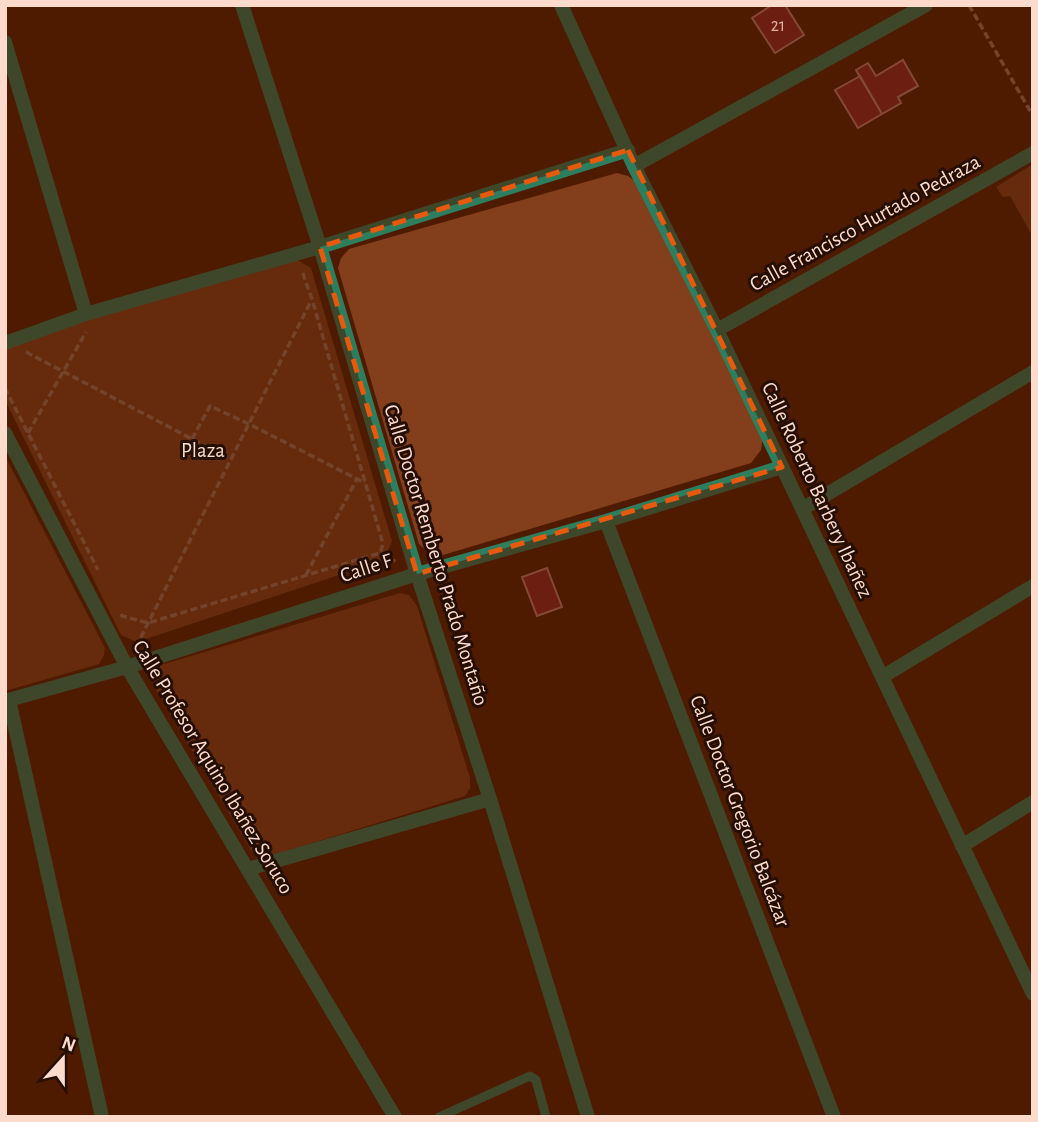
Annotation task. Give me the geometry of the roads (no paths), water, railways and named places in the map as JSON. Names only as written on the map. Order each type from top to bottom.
[{"type":"street","name":"Calle Doctor Remberto Prado Montaño","points":[[242,5],[320,247],[417,574],[491,799],[588,1117]]},
{"type":"street","name":"Calle Roberto Barbery Ibañez","points":[[561,5],[634,166],[717,330],[1033,994]]},
{"type":"street","points":[[634,166],[926,5]]},
{"type":"street","points":[[5,42],[86,314]]},
{"type":"street","points":[[12,346],[86,314],[320,247],[628,150]]},
{"type":"street","name":"Calle Francisco Hurtado Pedraza","points":[[717,330],[1033,153]]},
{"type":"street","points":[[802,509],[1033,372]]},
{"type":"street","name":"Calle Profesor Aquino Ibañez Soruco","points":[[5,433],[127,667],[396,1117]]},
{"type":"street","name":"Calle F","points":[[7,701],[127,667],[417,574],[606,521],[782,467]]},
{"type":"street","name":"Calle Doctor Gregorio Balcázar","points":[[606,521],[834,1117]]},
{"type":"street","points":[[882,677],[1033,586]]},
{"type":"street","points":[[7,701],[103,1117]]},
{"type":"street","points":[[248,869],[491,799]]},
{"type":"street","points":[[962,846],[1033,802]]},
{"type":"lane","points":[[439,1117],[530,1076],[536,1080],[546,1117]]},
{"type":"park label","name":"Plaza","points":[[203,450]]}]
